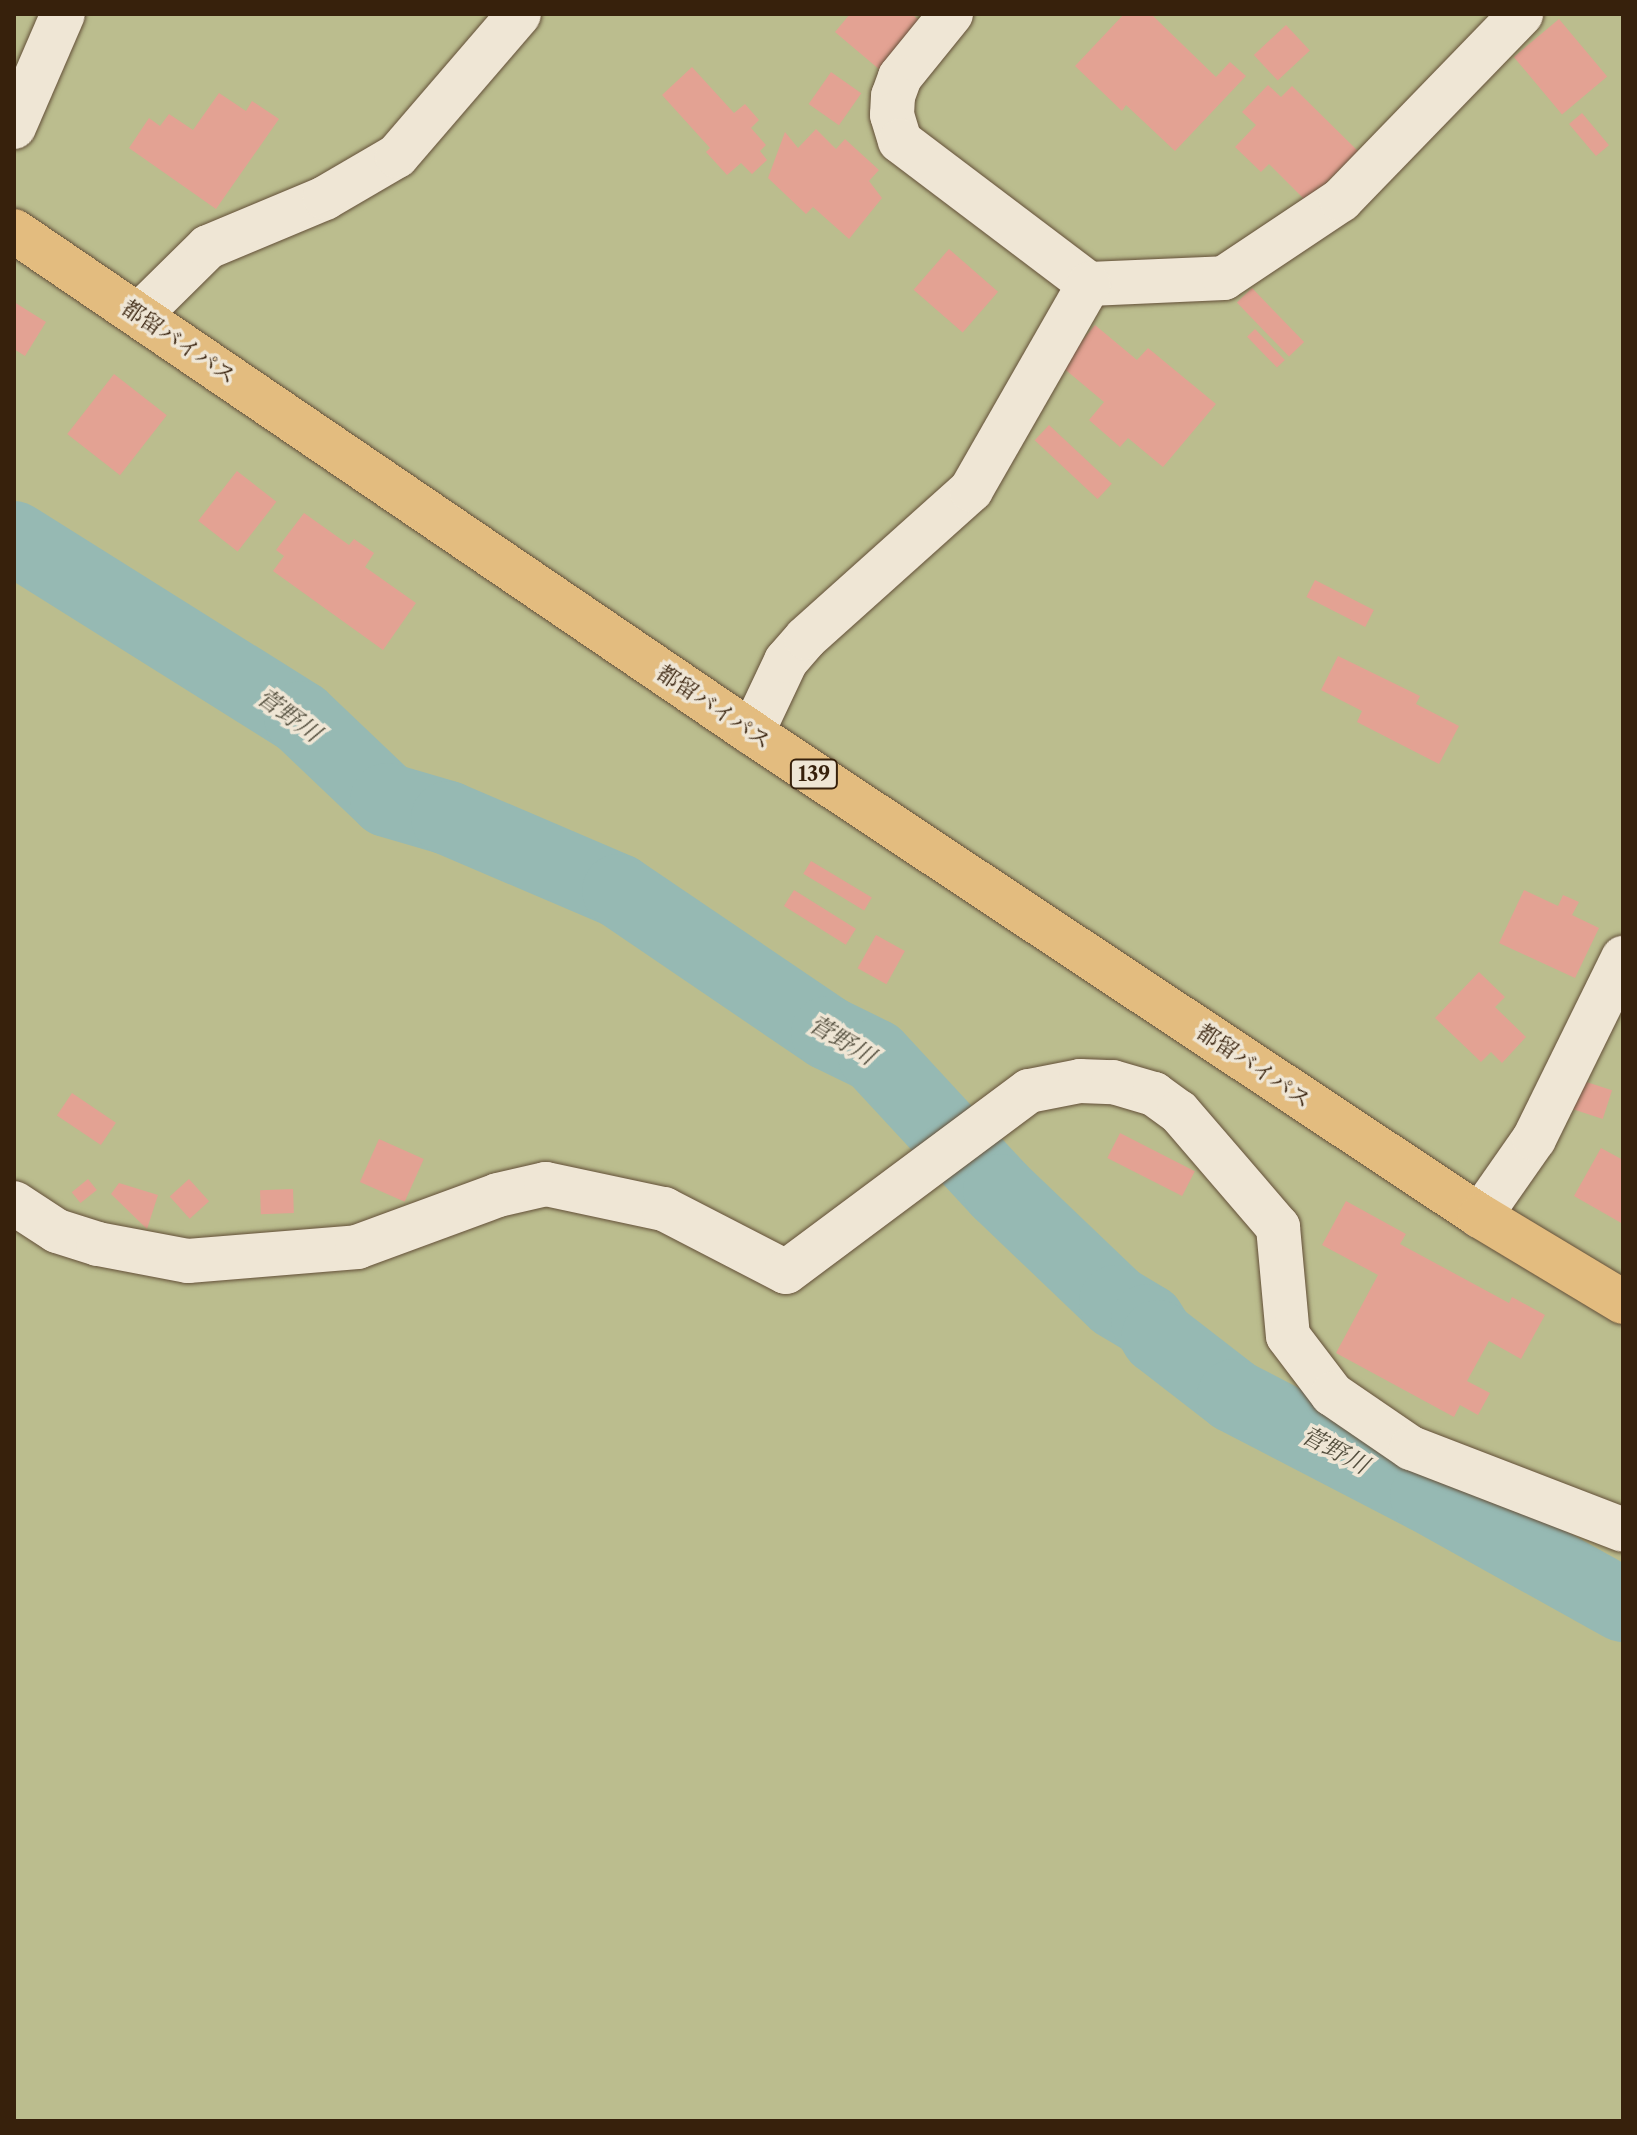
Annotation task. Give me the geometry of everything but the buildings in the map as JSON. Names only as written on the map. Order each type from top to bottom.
[{"type":"highway","name":"都留バイパス","points":[[14,231],[752,733],[1480,1216],[1623,1302]]},
{"type":"street","points":[[14,127],[63,14]]},
{"type":"street","points":[[139,315],[208,247],[325,198],[397,156],[519,14]]},
{"type":"street","points":[[951,14],[900,77],[893,96],[892,115],[900,141],[1089,284],[1224,278],[1341,200],[1521,14]]},
{"type":"street","points":[[752,733],[786,661],[806,638],[971,490],[1089,284]]},
{"type":"street","points":[[1480,1216],[1534,1139],[1623,958]]},
{"type":"street","points":[[14,1203],[57,1231],[98,1244],[188,1261],[357,1247],[498,1195],[546,1184],[664,1209],[786,1272],[1029,1091],[1080,1081],[1113,1082],[1154,1094],[1179,1112],[1278,1227],[1288,1336],[1332,1394],[1411,1448],[1623,1530]]},
{"type":"green space","points":[[14,14],[1623,14],[1623,2121],[14,2121]]},
{"type":"waterway","name":"菅野川","points":[[14,538],[301,718],[387,800],[448,818],[619,891],[828,1033],[875,1056],[1000,1191],[1116,1302],[1148,1321],[1158,1337],[1234,1396],[1427,1496],[1623,1605]]}]
